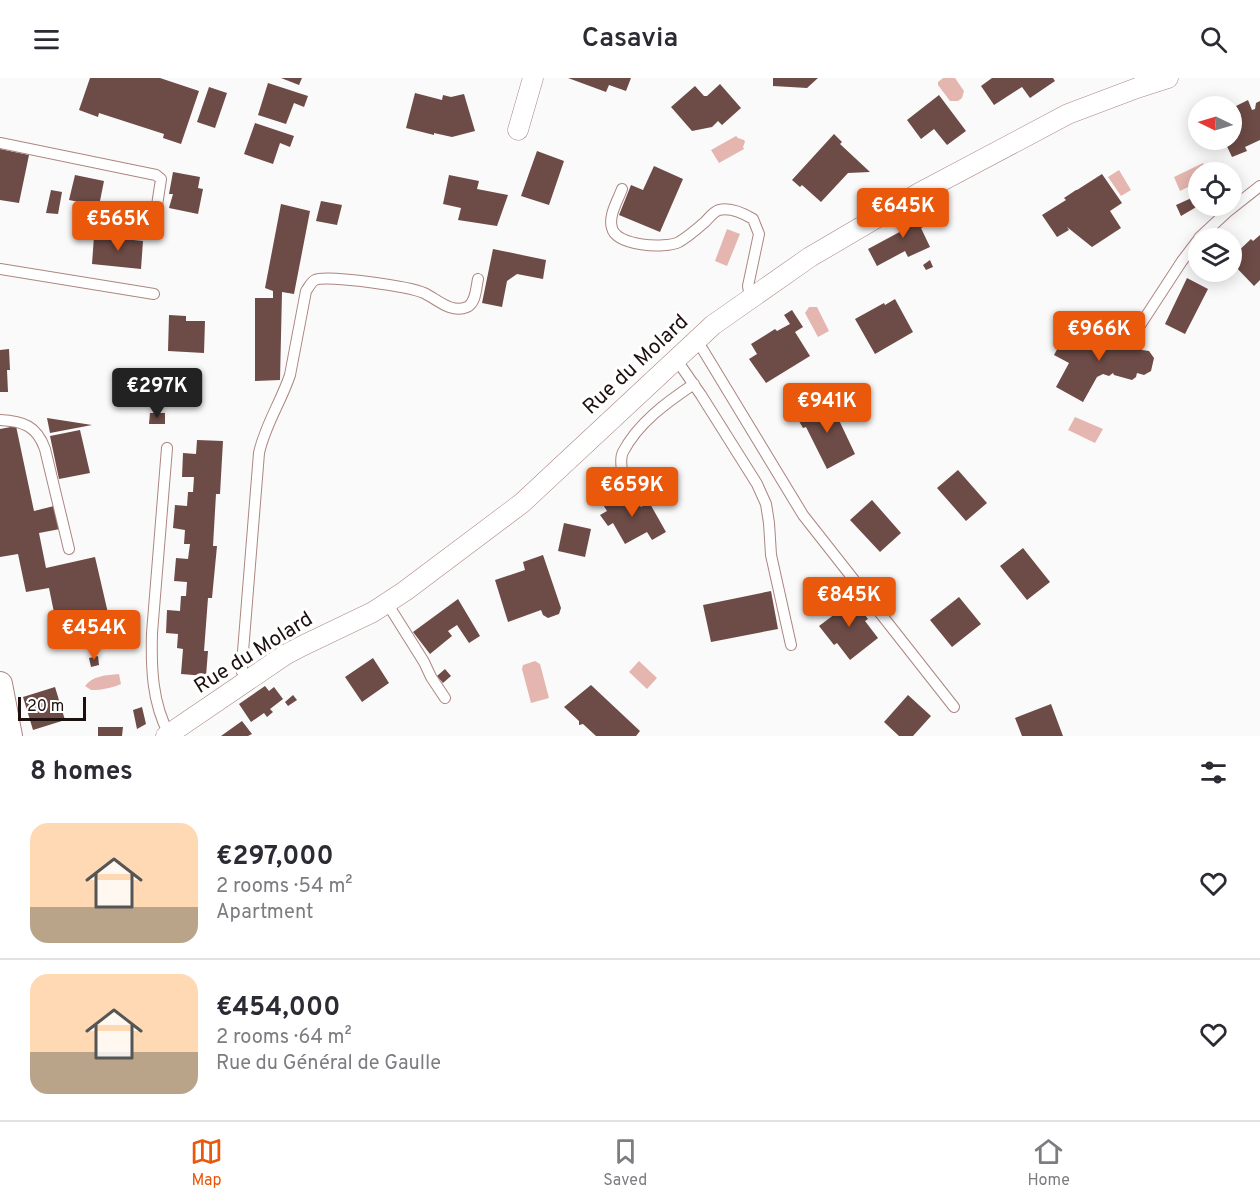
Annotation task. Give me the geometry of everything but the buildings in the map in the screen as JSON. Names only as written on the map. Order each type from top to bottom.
[{"type":"street","points":[[518,130],[533,78]]},
{"type":"street","name":"Rue du Molard","points":[[168,735],[302,645],[373,612],[405,591],[522,503],[669,360],[752,296],[810,257],[909,199],[1068,114],[1168,78]]},
{"type":"street","points":[[0,684],[10,736]]},
{"type":"lane","points":[[0,144],[156,175],[161,179],[156,212]]},
{"type":"lane","points":[[1210,228],[1260,186]]},
{"type":"lane","points":[[622,189],[612,217],[612,231],[635,243],[650,246],[677,243],[720,210],[739,211],[753,219],[759,234],[748,286],[752,296]]},
{"type":"lane","points":[[1137,330],[1188,253]]},
{"type":"lane","points":[[0,269],[154,294]]},
{"type":"lane","points":[[248,680],[242,672],[242,664],[258,453],[290,375],[306,291],[310,284],[319,279],[332,279],[400,286],[424,293],[447,306],[463,308],[470,306],[474,300],[478,279]]},
{"type":"lane","points":[[696,341],[803,515],[954,706]]},
{"type":"lane","points":[[669,360],[694,384],[757,484],[766,504],[770,524],[771,555],[791,645]]},
{"type":"lane","points":[[598,500],[621,482],[623,477],[620,464],[621,454],[630,440],[654,414],[694,384]]},
{"type":"lane","points":[[0,420],[21,422],[39,435],[45,449],[69,549]]},
{"type":"lane","points":[[167,448],[152,633],[152,660],[158,706],[168,735]]},
{"type":"lane","points":[[387,603],[445,698]]},
{"type":"shaded area","points":[[943,78],[955,78],[964,91],[962,98],[958,101],[950,101],[938,85]]},
{"type":"shaded area","points":[[736,136],[744,140],[744,149],[719,163],[711,150]]},
{"type":"shaded area","points":[[1119,170],[1131,190],[1121,196],[1108,177]]},
{"type":"shaded area","points":[[1188,170],[1188,187],[1180,191],[1174,177]]},
{"type":"shaded area","points":[[727,229],[740,234],[727,266],[715,261]]},
{"type":"shaded area","points":[[809,307],[817,307],[829,331],[818,337],[805,313]]},
{"type":"shaded area","points":[[1075,417],[1103,429],[1095,443],[1068,430]]},
{"type":"shaded area","points":[[535,661],[540,664],[549,698],[531,703],[522,669],[523,665]]},
{"type":"shaded area","points":[[639,661],[657,678],[647,689],[629,672]]},
{"type":"shaded area","points":[[119,674],[121,684],[91,690],[85,686],[95,678]]}]
